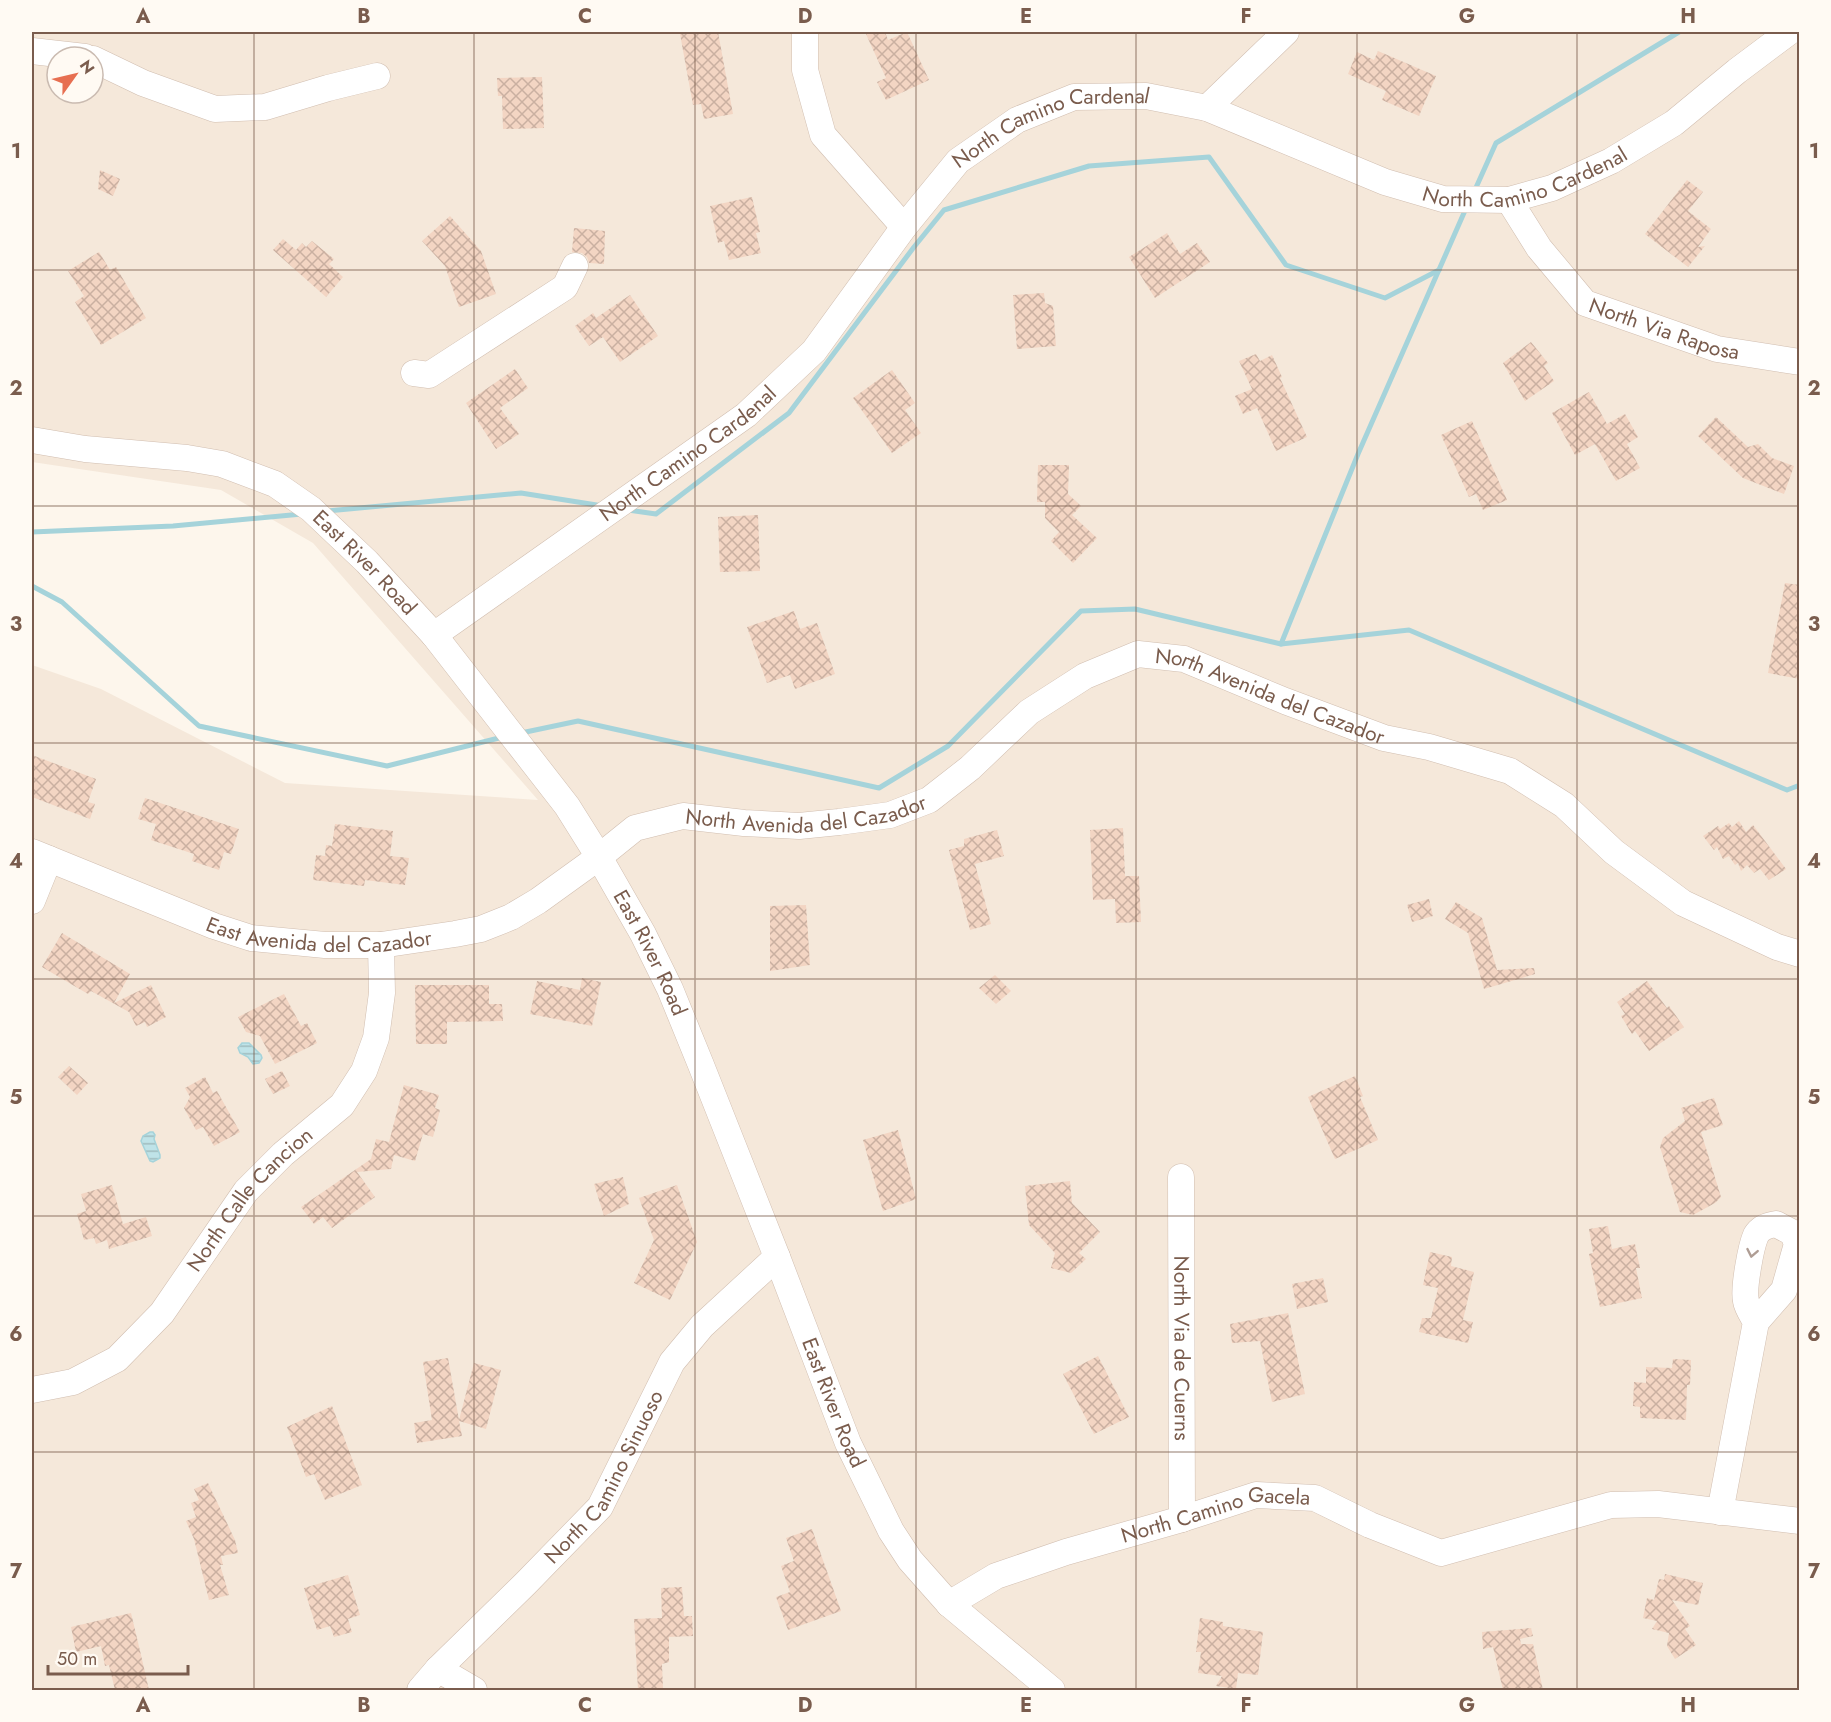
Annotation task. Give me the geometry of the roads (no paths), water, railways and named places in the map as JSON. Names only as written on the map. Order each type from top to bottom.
[{"type":"street","points":[[805,32],[805,70],[823,135],[904,227]]},
{"type":"street","points":[[1207,108],[1286,32]]},
{"type":"street","name":"North Camino Cardenal","points":[[434,635],[746,415],[814,351],[904,227],[958,161],[1017,120],[1074,97],[1146,96],[1207,108],[1385,182],[1443,199],[1509,200],[1552,188],[1611,161],[1674,123],[1789,32]]},
{"type":"street","points":[[105,65],[143,83],[215,110],[265,107],[377,76]]},
{"type":"street","name":"North Via Raposa","points":[[1509,200],[1539,248],[1585,303],[1717,349],[1800,362]]},
{"type":"street","points":[[414,374],[429,375],[565,287],[575,266]]},
{"type":"street","name":"East River Road","points":[[32,440],[85,449],[187,458],[222,464],[275,484],[311,509],[327,524],[367,562],[434,635],[567,806],[627,905],[670,990],[777,1257],[848,1443],[891,1531],[910,1560],[949,1604],[1052,1690]]},
{"type":"street","name":"North Avenida del Cazador","points":[[599,857],[635,828],[682,816],[799,826],[891,815],[929,800],[970,768],[1029,712],[1085,676],[1138,654],[1184,659],[1285,701],[1384,738],[1429,747],[1510,771],[1564,806],[1614,852],[1683,903],[1777,947],[1800,954]]},
{"type":"street","points":[[32,901],[40,856]]},
{"type":"street","name":"East Avenida del Cazador","points":[[40,856],[214,926],[251,938],[325,945],[381,945],[481,929],[511,917],[538,901],[599,857]]},
{"type":"street","name":"North Calle Cancion","points":[[32,1390],[73,1382],[117,1359],[162,1313],[246,1191],[283,1154],[342,1105],[364,1071],[376,1038],[382,993],[381,945]]},
{"type":"street","name":"North Via de Cuerns","points":[[1182,1177],[1182,1519]]},
{"type":"street","name":"North Camino Sinuoso","points":[[420,1690],[438,1669],[600,1507],[672,1362],[702,1326],[777,1257]]},
{"type":"street","points":[[1720,1512],[1756,1322]]},
{"type":"street","name":"North Camino Gacela","points":[[949,1604],[996,1576],[1066,1552],[1256,1495],[1315,1498],[1371,1525],[1441,1553],[1611,1505],[1658,1504],[1800,1521]]},
{"type":"street","points":[[438,1669],[474,1690]]},
{"type":"water","points":[[242,1043],[249,1043],[261,1055],[259,1063],[253,1064],[248,1057],[240,1053],[238,1048]]},
{"type":"water","points":[[150,1132],[155,1135],[154,1139],[160,1155],[160,1158],[153,1162],[150,1161],[141,1141],[143,1136]]},
{"type":"waterway","points":[[1474,192],[1496,143],[1679,32]]},
{"type":"waterway","points":[[628,510],[656,514],[789,413],[944,210],[1089,166],[1209,157],[1286,265],[1385,298],[1439,270]]},
{"type":"waterway","points":[[521,733],[578,721],[879,788],[948,746],[1081,611],[1135,609],[1281,644],[1358,454],[1467,206]]},
{"type":"waterway","points":[[327,511],[521,493],[603,506]]},
{"type":"waterway","points":[[32,532],[173,526],[302,514]]},
{"type":"waterway","points":[[32,586],[62,602],[199,726],[387,766],[503,737]]},
{"type":"waterway","points":[[1281,644],[1409,630],[1787,790],[1800,785]]}]
